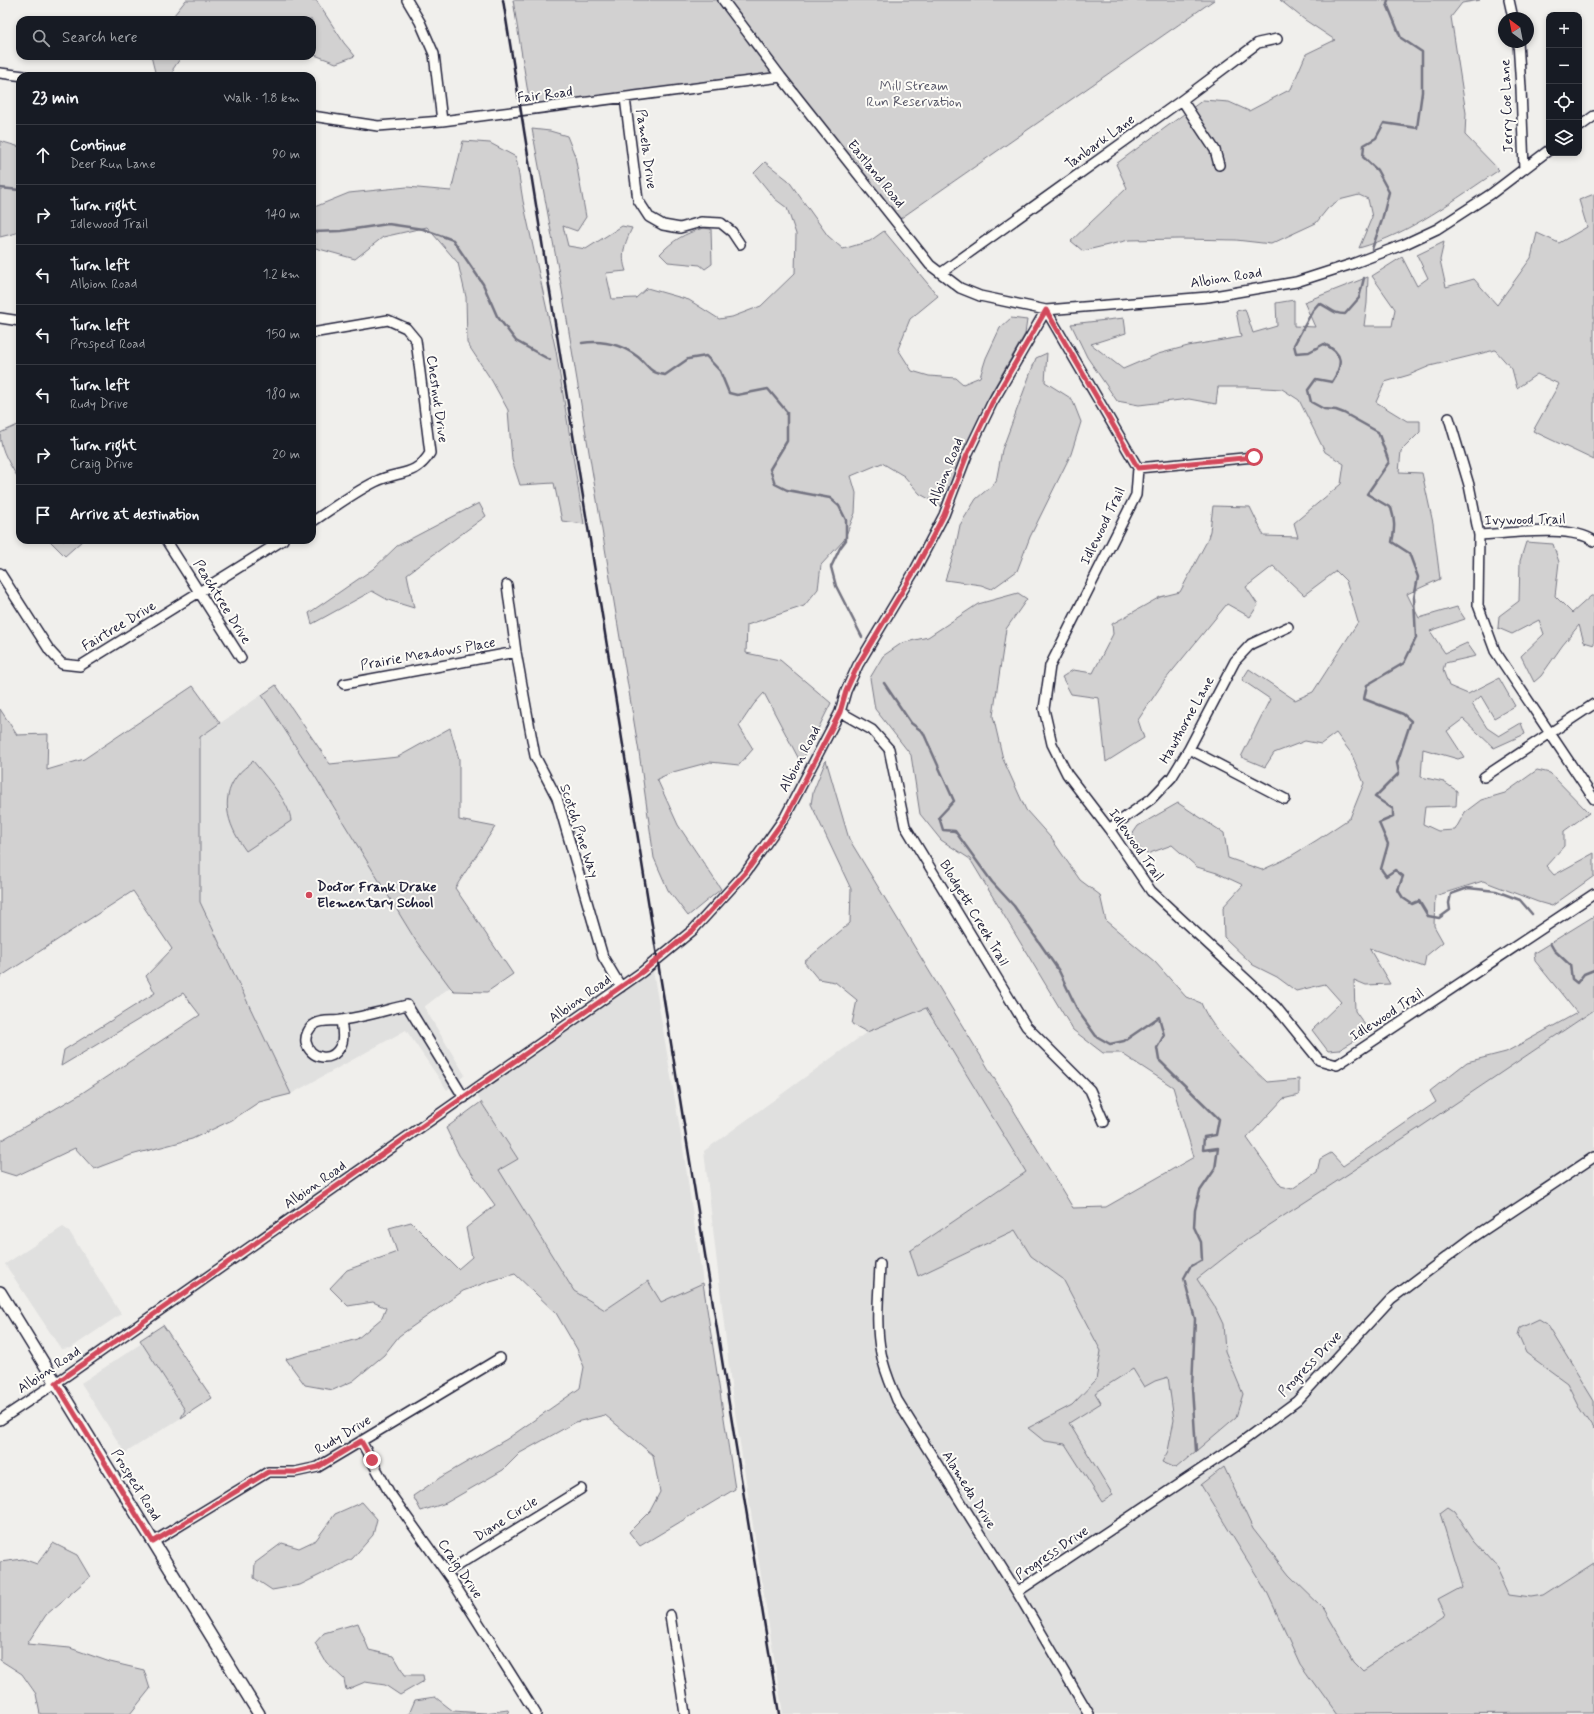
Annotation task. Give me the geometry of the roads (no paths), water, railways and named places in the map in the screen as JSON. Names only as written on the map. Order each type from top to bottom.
[{"type":"main road","name":"Prospect Road","points":[[0,1292],[259,1714]]},
{"type":"street","points":[[407,0],[420,22],[434,54],[442,121]]},
{"type":"street","name":"Eastland Road","points":[[723,0],[781,78],[930,265],[960,288],[980,296],[1046,310]]},
{"type":"street","points":[[1509,0],[1512,12]]},
{"type":"street","name":"Tanbark Lane","points":[[941,273],[1182,100],[1258,43],[1277,39]]},
{"type":"street","name":"Jerry Coe Lane","points":[[1519,48],[1522,88],[1524,169]]},
{"type":"street","points":[[0,73],[16,75]]},
{"type":"street","name":"Fair Road","points":[[316,117],[378,126],[442,121],[781,78]]},
{"type":"street","name":"Pamela Drive","points":[[625,98],[638,200],[649,217],[663,225],[680,228],[701,222],[721,223],[732,232],[740,244]]},
{"type":"street","points":[[1182,100],[1214,150],[1219,165]]},
{"type":"street","points":[[1582,125],[1594,116]]},
{"type":"street","name":"Albion Road","points":[[0,1420],[56,1383],[621,988],[658,960],[693,930],[746,872],[786,817],[840,712],[846,691],[858,665],[915,570],[944,515],[967,455],[992,403],[1046,310],[1208,297],[1296,282],[1352,264],[1405,244],[1437,229],[1491,194],[1546,152]]},
{"type":"street","points":[[1046,310],[1138,468],[1254,457]]},
{"type":"street","points":[[0,318],[16,320]]},
{"type":"street","name":"Chestnut Drive","points":[[316,332],[388,320],[406,328],[416,340],[430,453],[425,462],[416,469],[376,481],[316,519]]},
{"type":"street","points":[[1449,418],[1469,485],[1479,535],[1478,605],[1495,651],[1594,798]]},
{"type":"street","name":"Idlewood Trail","points":[[1138,468],[1136,495],[1050,666],[1044,709],[1052,744],[1067,774],[1109,829],[1151,891],[1276,1007],[1319,1060],[1337,1065],[1594,894]]},
{"type":"street","name":"Ivywood Trail","points":[[1479,535],[1560,531],[1588,536],[1594,540]]},
{"type":"street","name":"Peachtree Drive","points":[[169,544],[241,658]]},
{"type":"street","points":[[200,593],[277,544]]},
{"type":"street","name":"Fairtree Drive","points":[[0,573],[50,651],[62,664],[80,666],[200,593]]},
{"type":"street","name":"Scotch Pine Way","points":[[507,585],[516,652],[536,756],[557,798],[603,957],[621,988]]},
{"type":"street","name":"Hawthorne Lane","points":[[1109,829],[1151,799],[1172,776],[1189,748],[1235,661],[1251,644],[1288,627]]},
{"type":"street","name":"Prairie Meadows Place","points":[[344,684],[516,652]]},
{"type":"street","points":[[1484,777],[1594,704]]},
{"type":"street","name":"Blodgett Creek Trail","points":[[840,712],[872,730],[889,749],[905,826],[1026,1026],[1090,1090],[1104,1122]]},
{"type":"street","points":[[1189,748],[1285,799]]},
{"type":"street","points":[[341,1020],[343,1039],[341,1047],[334,1055],[325,1058],[316,1056],[310,1050],[306,1042],[307,1032],[314,1024],[324,1021],[341,1020],[407,1005],[464,1098]]},
{"type":"street","name":"Progress Drive","points":[[1017,1592],[1236,1446],[1297,1401],[1391,1299],[1472,1238],[1594,1157]]},
{"type":"street","name":"Alameda Drive","points":[[880,1264],[878,1327],[881,1353],[886,1374],[897,1400],[1017,1592],[1089,1714]]},
{"type":"street","name":"Rudy Drive","points":[[153,1542],[268,1472],[296,1472],[318,1467],[500,1358]]},
{"type":"street","name":"Craig Drive","points":[[361,1441],[389,1492],[447,1572],[536,1714]]},
{"type":"street","name":"Diane Circle","points":[[447,1572],[581,1489]]},
{"type":"street","points":[[670,1615],[685,1714]]},
{"type":"waterway","points":[[1372,249],[1382,220],[1389,192],[1377,170],[1363,157],[1364,145],[1376,138],[1384,123],[1417,128],[1422,92],[1422,52],[1401,38],[1387,4],[1388,0]]},
{"type":"waterway","points":[[0,188],[16,190]]},
{"type":"waterway","points":[[316,232],[341,231],[388,224],[423,229],[453,240],[483,284],[497,316],[516,341],[550,360]]},
{"type":"waterway","points":[[1364,278],[1359,298],[1345,314],[1334,312],[1319,303],[1313,310],[1294,345],[1296,353],[1309,352],[1324,344],[1335,351],[1338,355],[1340,365],[1336,376],[1332,382],[1316,379],[1308,390],[1311,402],[1324,409],[1336,410],[1344,413],[1378,432],[1389,462],[1367,494],[1391,508],[1394,525],[1392,542],[1409,553],[1418,577],[1414,598],[1416,638],[1404,663],[1367,685],[1364,699],[1403,714],[1411,721],[1397,763],[1399,773],[1375,797],[1393,809],[1393,817],[1379,823],[1388,844],[1381,869],[1386,876],[1395,870],[1403,876],[1398,890],[1403,898],[1412,904],[1419,901],[1428,916],[1439,918],[1450,910],[1449,903],[1451,894],[1468,888],[1496,891],[1520,900],[1532,914]]},
{"type":"waterway","points":[[582,343],[597,342],[618,346],[638,357],[652,371],[665,375],[688,359],[706,356],[720,371],[729,393],[737,395],[768,389],[787,412],[787,441],[770,469],[775,484],[787,490],[830,498],[839,506],[846,520],[846,540],[840,548],[831,567],[836,586],[862,637]]},
{"type":"waterway","points":[[884,683],[911,723],[923,732],[954,801],[939,817],[943,830],[955,831],[992,882],[1014,906],[1059,971],[1078,1011],[1096,1036],[1110,1044],[1124,1041],[1159,1017],[1164,1035],[1157,1048],[1159,1060],[1219,1119],[1216,1135],[1204,1137],[1203,1150],[1218,1148],[1215,1169],[1200,1191],[1195,1210],[1194,1227],[1201,1242],[1202,1260],[1190,1267],[1184,1278],[1195,1319],[1192,1387],[1196,1451]]},
{"type":"waterway","points":[[1550,943],[1554,950],[1570,965],[1572,979],[1577,983],[1584,974],[1594,970]]},
{"type":"railway","points":[[503,0],[779,1714]]},
{"type":"place","name":"Doctor Frank Drake Elementary School","points":[[309,895]]},
{"type":"park label","name":"Mill Stream Run Reservation","points":[[914,94]]}]
